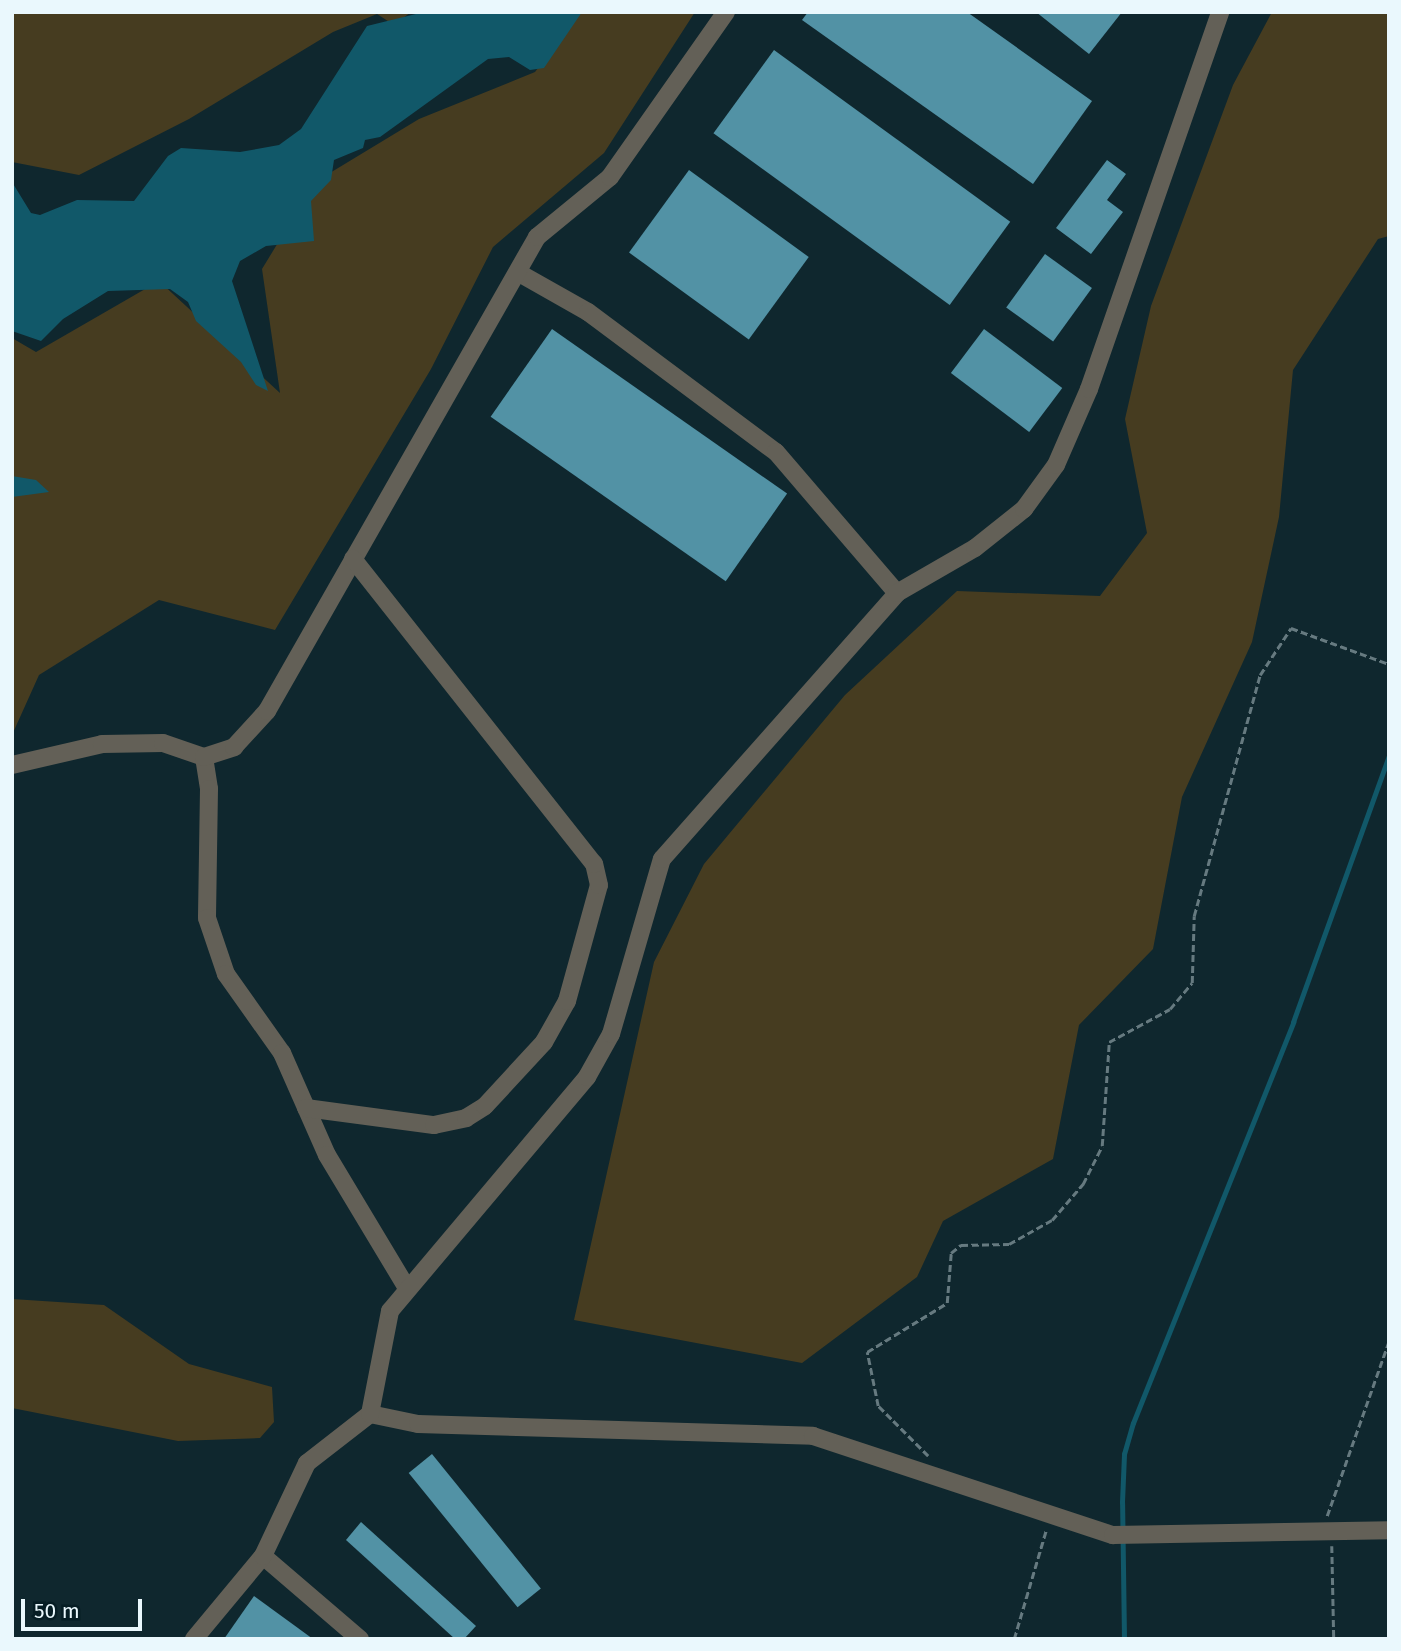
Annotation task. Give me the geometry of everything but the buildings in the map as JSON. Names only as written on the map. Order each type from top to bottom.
[{"type":"street","points":[[12,765],[102,744],[163,743],[204,757],[218,757],[234,747],[267,711],[519,273],[537,237],[616,170],[726,12]]},
{"type":"street","points":[[194,1639],[263,1556],[307,1463],[370,1414],[390,1311],[587,1077],[611,1034],[662,859],[897,593],[985,540],[1024,509],[1056,465],[1089,389],[1220,12]]},
{"type":"street","points":[[519,273],[588,312],[776,452],[897,593]]},
{"type":"street","points":[[306,1108],[434,1125],[466,1118],[485,1106],[544,1042],[567,1001],[599,885],[594,864],[353,559]]},
{"type":"street","points":[[204,757],[209,789],[207,918],[226,974],[282,1054],[327,1155],[408,1288]]},
{"type":"street","points":[[370,1414],[418,1424],[767,1431],[813,1436],[1113,1535],[1154,1538],[1389,1530]]},
{"type":"street","points":[[263,1556],[360,1639]]},
{"type":"path","points":[[937,1479],[928,1456],[878,1405],[867,1352],[947,1303],[951,1254],[961,1245],[1009,1244],[1052,1220],[1083,1184],[1102,1146],[1108,1042],[1170,1009],[1192,983],[1194,916],[1247,731],[1251,697],[1291,628],[1389,664]]},
{"type":"path","points":[[1334,1639],[1326,1517],[1389,1341]]},
{"type":"path","points":[[1014,1639],[1050,1516]]},
{"type":"shaded area","points":[[12,12],[411,12],[394,25],[377,14],[333,32],[189,119],[79,175],[12,162]]},
{"type":"shaded area","points":[[580,12],[695,12],[604,153],[493,247],[431,369],[275,630],[159,600],[39,675],[12,735],[12,338],[36,352],[159,281],[280,393],[262,269],[315,182],[419,119],[535,72]]},
{"type":"shaded area","points":[[1272,12],[1389,12],[1389,236],[1378,239],[1293,370],[1279,517],[1252,642],[1182,797],[1153,949],[1079,1025],[1053,1159],[943,1221],[917,1277],[802,1363],[574,1320],[654,962],[704,864],[845,695],[957,591],[1100,596],[1147,533],[1125,419],[1151,306],[1233,85]]},
{"type":"shaded area","points":[[12,1299],[104,1305],[189,1364],[272,1387],[274,1422],[260,1438],[178,1441],[12,1408]]},
{"type":"water","points":[[424,12],[582,12],[544,68],[530,70],[509,57],[488,59],[380,137],[365,140],[363,148],[334,160],[331,180],[311,201],[314,241],[266,246],[240,261],[232,281],[268,391],[256,385],[241,362],[196,321],[188,302],[170,289],[108,291],[63,319],[41,341],[12,331],[12,182],[31,213],[40,215],[77,200],[134,201],[168,156],[181,148],[240,152],[279,145],[301,129],[367,26]]},
{"type":"water","points":[[12,476],[36,480],[49,492],[12,497]]},
{"type":"waterway","points":[[1124,1639],[1122,1502],[1124,1454],[1133,1423],[1293,1022],[1389,755]]}]
